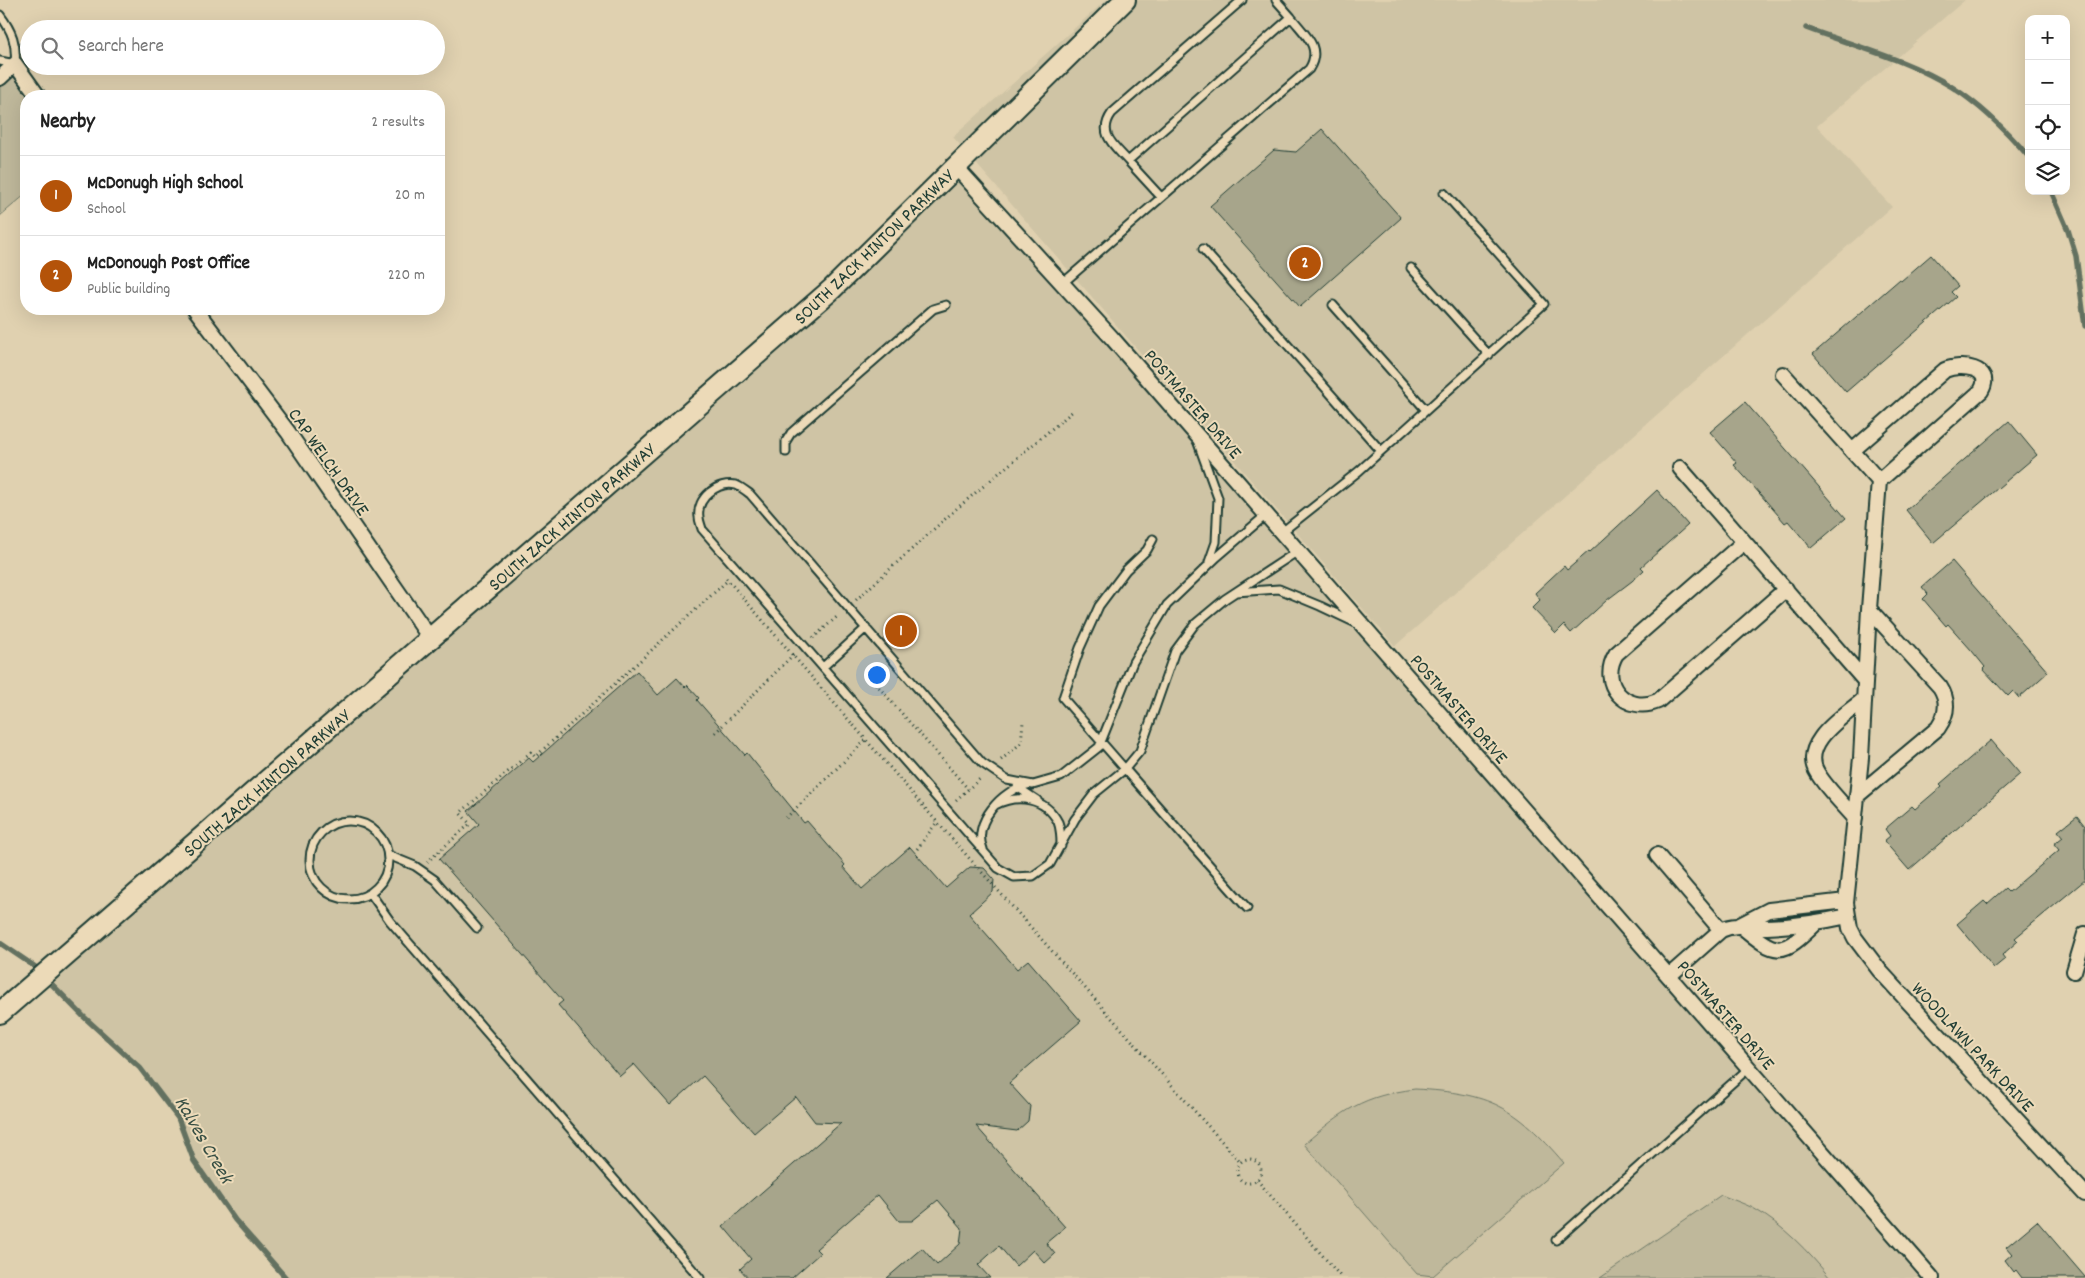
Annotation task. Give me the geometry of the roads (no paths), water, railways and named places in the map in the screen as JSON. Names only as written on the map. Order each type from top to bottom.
[{"type":"main road","name":"SOUTH ZACK HINTON PARKWAY","points":[[0,1013],[832,289],[1125,0]]},
{"type":"street","points":[[0,78],[16,64],[20,70]]},
{"type":"street","points":[[24,75],[34,90]]},
{"type":"street","name":"POSTMASTER DRIVE","points":[[956,167],[1063,283],[1194,431],[1932,1278]]},
{"type":"street","name":"CAP WELCH DRIVE","points":[[200,315],[288,432],[430,638]]},
{"type":"street","points":[[1783,374],[1852,451],[1879,481],[1981,391],[1984,384],[1982,374],[1974,368],[1965,366],[1956,366],[1945,370],[1852,451]]},
{"type":"street","points":[[1680,468],[1865,681]]},
{"type":"street","name":"WOODLAWN PARK DRIVE","points":[[1879,481],[1858,795],[1846,901],[1848,916],[1855,938],[1870,960],[2085,1194]]},
{"type":"street","points":[[1744,542],[1616,654],[1611,665],[1610,674],[1613,686],[1619,695],[1629,702],[1639,705],[1659,700],[1786,589]]},
{"type":"street","points":[[1858,795],[1938,728],[1942,722],[1946,707],[1944,694],[1940,687],[1869,609]]},
{"type":"street","points":[[1855,818],[1817,773],[1813,763],[1813,753],[1815,746],[1823,735],[1864,700]]},
{"type":"street","points":[[1657,855],[1721,930]]},
{"type":"street","points":[[1669,976],[1721,930],[1740,925],[1769,910],[1846,901]]},
{"type":"street","points":[[1740,925],[1767,927],[1817,922],[1848,916]]},
{"type":"street","points":[[1740,925],[1768,947],[1784,948],[1796,943],[1817,922]]},
{"type":"street","points":[[2074,971],[2085,934]]},
{"type":"lane","points":[[1161,197],[1108,137],[1105,130],[1107,121],[1112,113],[1242,0]]},
{"type":"lane","points":[[1063,283],[1309,69],[1314,61],[1315,52],[1310,39],[1276,0]]},
{"type":"lane","points":[[0,15],[13,35],[16,49],[16,64],[0,61]]},
{"type":"lane","points":[[1128,161],[1290,17]]},
{"type":"lane","points":[[1282,532],[1359,471],[1544,304],[1444,193]]},
{"type":"lane","points":[[1203,249],[1381,451]]},
{"type":"lane","points":[[1410,268],[1489,355]]},
{"type":"lane","points":[[786,452],[786,441],[791,433],[933,309],[946,305]]},
{"type":"lane","points":[[1332,305],[1426,410]]},
{"type":"lane","points":[[1194,431],[1218,498],[1216,542],[1207,566]]},
{"type":"lane","points":[[1061,846],[1058,823],[1052,813],[982,763],[750,494],[738,486],[724,484],[710,492],[701,502],[698,516],[702,529],[998,868],[1014,877],[1033,876],[1050,864],[1061,846],[1075,819],[1094,794],[1125,769],[1140,751],[1175,651],[1195,624],[1236,592],[1298,550]]},
{"type":"lane","points":[[985,853],[980,842],[982,830],[985,819],[995,805],[1018,787],[1061,777],[1099,747],[1133,662],[1167,604],[1207,566],[1266,515]]},
{"type":"lane","points":[[1153,539],[1147,550],[1126,570],[1099,606],[1090,623],[1062,698],[1247,908]]},
{"type":"lane","points":[[1236,592],[1279,590],[1320,606],[1365,628]]},
{"type":"lane","points":[[823,667],[866,628]]},
{"type":"lane","points":[[1007,780],[1030,784]]},
{"type":"lane","points":[[995,805],[1005,800],[1016,798],[1039,802]]},
{"type":"lane","points":[[352,821],[367,825],[383,841],[388,855],[385,877],[371,894],[359,899],[347,900],[335,897],[324,891],[316,882],[311,870],[310,858],[313,846],[319,835],[337,823],[352,821]]},
{"type":"lane","points":[[388,855],[420,869],[435,880],[477,928]]},
{"type":"lane","points":[[371,894],[390,921],[700,1278]]},
{"type":"lane","points":[[1556,1240],[1749,1068]]},
{"type":"waterway","points":[[1806,28],[1900,61],[1935,77],[1973,102],[1993,119],[2025,153]]},
{"type":"waterway","points":[[2053,195],[2068,230],[2076,256],[2085,326]]},
{"type":"waterway","name":"Kalves Creek","points":[[0,943],[34,966],[83,1016],[140,1068],[178,1118],[194,1161],[235,1220],[286,1278]]},
{"type":"place","name":"McDonough Post Office","points":[[1305,263]]},
{"type":"place","name":"McDonugh High School","points":[[901,631]]}]
